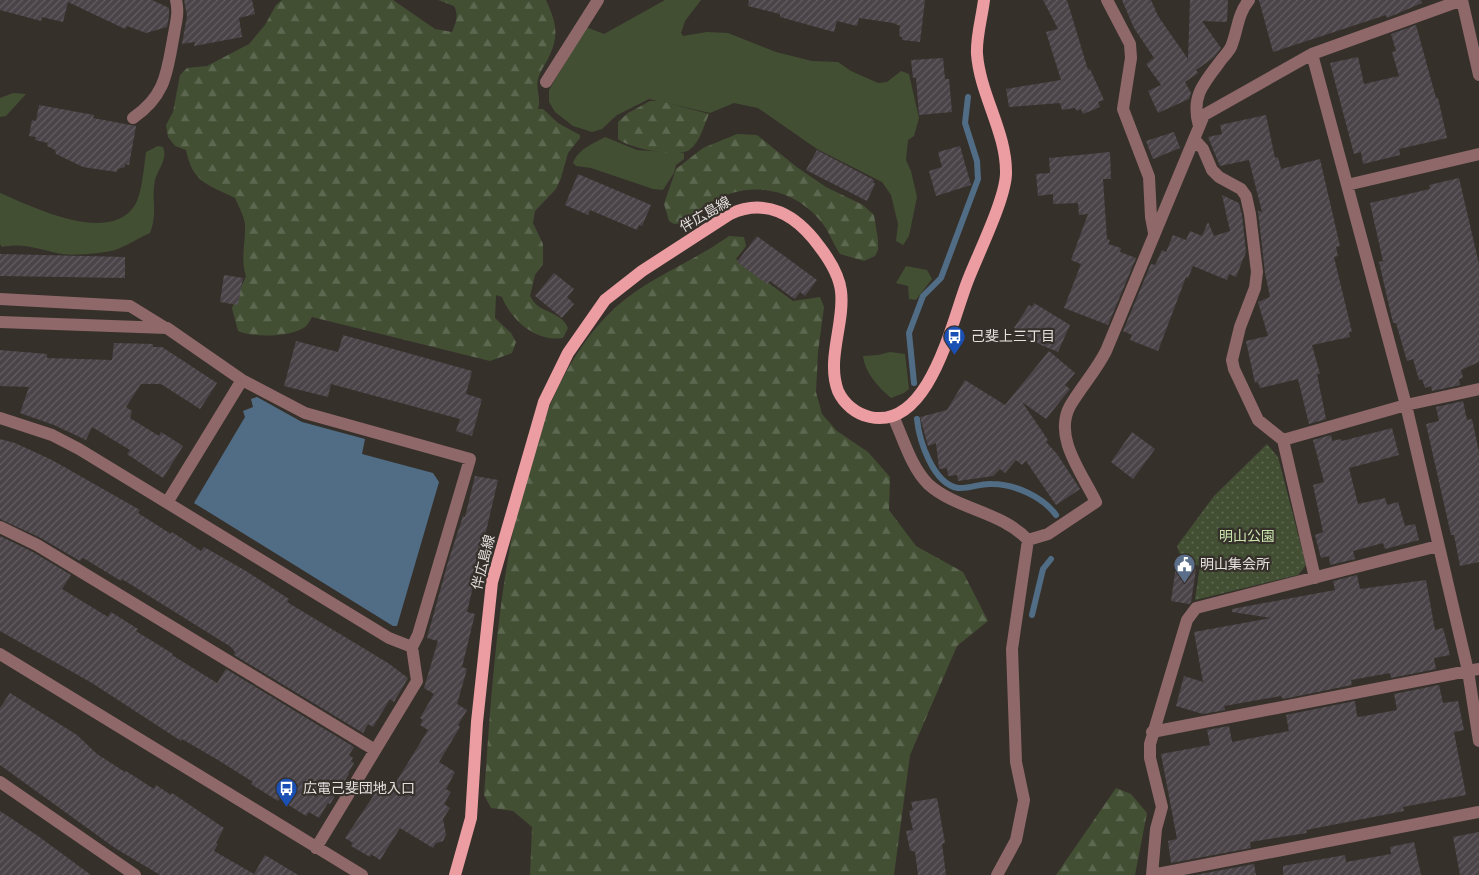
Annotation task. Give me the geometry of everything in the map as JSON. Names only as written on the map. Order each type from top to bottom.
[{"type":"main road","points":[[893,416],[918,398],[932,376],[996,209],[1006,177],[1006,159],[977,52],[984,0]]},
{"type":"main road","name":"伴広島線","points":[[456,875],[471,818],[477,722],[492,582],[544,402],[568,353],[605,300],[642,271],[730,214],[758,207],[779,210],[796,220],[810,234],[828,257],[838,278],[842,299],[835,368],[836,380],[843,399],[856,412],[865,416],[878,418],[893,416]]},
{"type":"street","points":[[133,118],[152,102],[169,69],[178,19],[176,0]]},
{"type":"street","points":[[546,82],[598,0]]},
{"type":"street","points":[[1107,0],[1130,44],[1131,58],[1123,109],[1149,177],[1151,217],[1154,233]]},
{"type":"street","points":[[1199,126],[1195,110],[1198,97],[1209,75],[1230,48],[1239,16],[1249,0]]},
{"type":"street","points":[[1028,540],[1048,534],[1096,502],[1068,446],[1064,430],[1064,418],[1097,369],[1106,351],[1204,115],[1312,54],[1462,0],[1479,75]]},
{"type":"street","points":[[1312,54],[1406,405],[1438,546],[1473,670],[1479,741]]},
{"type":"street","points":[[1194,139],[1203,149],[1212,170],[1219,177],[1241,189],[1246,196],[1250,214],[1256,272],[1255,288],[1240,327],[1232,360],[1234,369],[1258,420],[1283,440],[1315,578]]},
{"type":"street","points":[[1347,186],[1479,154]]},
{"type":"street","points":[[0,299],[130,306],[242,380],[305,413],[470,459],[418,634],[412,647],[417,681],[316,848]]},
{"type":"street","points":[[0,322],[166,328]]},
{"type":"street","points":[[168,501],[242,380]]},
{"type":"street","points":[[1283,440],[1406,405],[1479,389]]},
{"type":"street","points":[[893,416],[918,471],[928,483],[955,501],[1018,529],[1028,540]]},
{"type":"street","points":[[0,418],[52,435],[72,446],[168,501],[389,638],[412,647]]},
{"type":"street","points":[[0,527],[37,545],[375,750]]},
{"type":"street","points":[[997,875],[1016,840],[1024,800],[1016,762],[1012,650],[1028,540]]},
{"type":"street","points":[[1438,546],[1196,608],[1187,620],[1152,732],[1150,758],[1162,807],[1156,829],[1152,875],[1479,812]]},
{"type":"street","points":[[0,654],[362,875]]},
{"type":"street","points":[[1152,732],[1473,670]]},
{"type":"street","points":[[0,782],[135,875]]},
{"type":"green space","points":[[282,0],[393,0],[435,29],[452,32],[455,25],[456,9],[454,6],[438,0],[546,0],[554,22],[555,36],[552,50],[538,80],[538,109],[543,109],[558,123],[580,135],[580,138],[568,153],[556,189],[535,211],[533,223],[543,244],[543,264],[535,275],[530,296],[538,306],[563,320],[568,328],[563,338],[543,337],[526,328],[512,314],[502,297],[496,295],[495,318],[511,333],[516,342],[512,353],[490,361],[312,317],[305,327],[282,335],[253,335],[238,331],[232,308],[246,276],[243,263],[245,224],[243,218],[235,198],[209,185],[197,176],[189,161],[186,150],[175,146],[168,137],[166,125],[173,112],[180,75],[187,68],[207,66],[249,44],[265,25],[276,5]]},
{"type":"green space","points":[[665,0],[701,0],[685,21],[681,33],[683,36],[707,32],[728,33],[776,52],[812,61],[838,62],[851,71],[878,83],[887,82],[901,71],[909,74],[919,118],[914,136],[908,140],[906,160],[911,171],[917,197],[909,236],[903,245],[896,241],[898,224],[891,195],[882,182],[817,149],[758,108],[734,103],[710,113],[649,99],[617,115],[602,129],[592,132],[573,126],[555,112],[549,102],[549,90],[586,27],[604,34]]},
{"type":"green space","points":[[13,93],[26,94],[6,116],[0,117],[0,98]]},
{"type":"green space","points":[[650,101],[660,101],[709,114],[699,138],[689,150],[675,153],[653,151],[632,146],[618,139],[618,122],[628,113]]},
{"type":"green space","points":[[737,134],[757,135],[798,168],[826,187],[863,205],[874,215],[878,240],[878,250],[875,256],[864,261],[840,254],[825,226],[807,207],[781,193],[767,190],[752,190],[724,196],[710,203],[684,222],[674,224],[669,221],[664,204],[676,169],[703,148]]},
{"type":"green space","points":[[605,137],[637,150],[684,153],[684,159],[676,165],[674,173],[663,190],[653,189],[591,168],[576,166],[573,163],[582,150]]},
{"type":"green space","points":[[158,146],[163,147],[164,156],[155,180],[154,219],[150,233],[115,250],[89,254],[67,255],[18,245],[2,247],[0,244],[0,193],[69,219],[89,223],[107,222],[123,217],[135,205],[141,187],[146,152]]},
{"type":"green space","points":[[729,236],[744,237],[746,246],[736,259],[793,301],[820,297],[824,307],[818,352],[816,392],[822,414],[837,431],[868,452],[890,477],[889,510],[916,546],[963,572],[988,621],[957,646],[910,755],[894,875],[530,875],[532,827],[513,811],[491,808],[484,795],[501,605],[512,535],[528,468],[550,405],[579,350],[617,306],[643,286]]},
{"type":"green space","points":[[906,266],[927,270],[932,279],[916,300],[909,299],[908,286],[896,283]]},
{"type":"green space","points":[[890,352],[905,354],[909,389],[891,398],[873,379],[866,368],[863,356]]},
{"type":"green space","name":"明山公園","points":[[1267,444],[1278,457],[1306,565],[1298,575],[1195,600],[1200,566],[1183,562],[1177,546],[1214,496]]},
{"type":"green space","points":[[1116,788],[1131,794],[1147,813],[1135,875],[1056,875]]},
{"type":"water","points":[[257,397],[302,422],[365,439],[362,454],[433,473],[439,482],[397,626],[393,626],[194,503],[245,417],[243,411],[253,407],[251,399]]},
{"type":"building","points":[[0,0],[152,0],[169,8],[169,16],[167,27],[146,33],[127,26],[125,29],[68,2],[63,22],[42,17],[41,21],[0,10]]},
{"type":"building","points":[[184,0],[252,0],[255,14],[239,18],[242,37],[194,46],[195,42],[182,44],[187,16]]},
{"type":"building","points":[[749,0],[925,0],[920,42],[902,40],[902,37],[899,36],[900,26],[893,23],[859,18],[857,26],[837,21],[834,32],[780,17],[780,14],[748,6]]},
{"type":"building","points":[[1043,0],[1067,0],[1088,70],[1090,69],[1104,100],[1098,102],[1100,107],[1083,114],[1081,109],[1077,111],[1075,108],[1062,110],[1060,103],[1009,107],[1006,89],[1061,80],[1046,32],[1058,29]]},
{"type":"building","points":[[1122,0],[1151,0],[1158,16],[1188,59],[1190,0],[1228,0],[1227,22],[1202,21],[1221,48],[1213,58],[1196,70],[1198,73],[1185,82],[1191,93],[1189,99],[1158,113],[1148,91],[1161,85],[1146,64],[1154,58],[1134,28]]},
{"type":"building","points":[[1259,0],[1421,0],[1422,3],[1387,18],[1386,15],[1273,52]]},
{"type":"building","points":[[1416,25],[1436,98],[1438,98],[1447,138],[1399,149],[1400,155],[1363,164],[1361,152],[1354,154],[1330,63],[1358,57],[1364,84],[1399,76],[1392,52],[1396,51],[1391,34]]},
{"type":"building","points":[[943,58],[945,79],[949,79],[952,112],[919,115],[916,78],[913,78],[911,60]]},
{"type":"building","points":[[39,105],[94,115],[93,118],[136,126],[129,165],[125,164],[125,167],[118,169],[117,172],[83,167],[56,154],[55,150],[47,146],[48,143],[35,140],[36,137],[29,136],[32,120],[36,121]]},
{"type":"building","points":[[1266,115],[1275,158],[1278,157],[1281,169],[1320,159],[1340,246],[1336,247],[1338,256],[1334,257],[1352,332],[1349,332],[1350,337],[1312,345],[1320,374],[1317,374],[1326,419],[1309,424],[1298,379],[1260,388],[1258,382],[1255,383],[1246,341],[1268,336],[1258,302],[1270,297],[1265,273],[1258,211],[1262,212],[1249,160],[1220,166],[1208,137],[1222,134],[1220,125]]},
{"type":"building","points":[[1174,132],[1180,148],[1153,159],[1146,141]]},
{"type":"building","points":[[960,146],[971,185],[936,196],[929,171],[942,167],[938,152]]},
{"type":"building","points":[[817,150],[874,180],[875,184],[867,201],[806,170]]},
{"type":"building","points":[[1110,152],[1111,179],[1103,179],[1107,239],[1110,240],[1108,244],[1121,248],[1120,252],[1136,258],[1108,325],[1064,308],[1081,264],[1071,260],[1088,214],[1079,215],[1078,203],[1053,204],[1053,194],[1038,196],[1036,174],[1050,173],[1049,158]]},
{"type":"building","points":[[578,174],[651,205],[642,226],[639,225],[637,230],[590,210],[588,215],[565,205]]},
{"type":"building","points":[[1459,178],[1479,264],[1479,362],[1461,370],[1463,378],[1459,379],[1460,385],[1432,391],[1431,386],[1425,388],[1422,379],[1419,380],[1413,359],[1407,361],[1396,323],[1393,323],[1379,262],[1383,261],[1370,203],[1430,189],[1429,185]]},
{"type":"building","points":[[1222,195],[1239,203],[1242,215],[1246,252],[1236,277],[1229,274],[1227,280],[1193,266],[1188,278],[1186,277],[1158,351],[1130,340],[1132,335],[1123,331],[1151,264],[1155,265],[1162,250],[1166,252],[1173,235],[1186,240],[1190,231],[1202,236],[1208,222],[1214,236],[1230,231]]},
{"type":"building","points":[[757,236],[817,280],[805,296],[800,292],[795,299],[770,281],[767,284],[737,262]]},
{"type":"building","points":[[0,254],[125,257],[125,278],[0,276]]},
{"type":"building","points":[[554,273],[574,289],[567,297],[574,304],[562,318],[535,296]]},
{"type":"building","points":[[224,275],[243,278],[238,305],[220,302]]},
{"type":"building","points":[[1034,303],[1070,325],[1058,352],[1041,345],[1014,328],[1029,305],[1032,307]]},
{"type":"building","points":[[343,335],[472,371],[466,394],[482,399],[472,436],[456,431],[460,419],[331,384],[328,397],[284,386],[296,341],[338,352]]},
{"type":"building","points":[[114,343],[153,344],[153,347],[162,347],[217,383],[200,409],[161,384],[141,384],[126,407],[132,411],[130,418],[159,436],[161,432],[183,446],[163,478],[127,454],[130,450],[92,427],[86,440],[54,425],[20,413],[29,387],[0,386],[0,350],[47,354],[47,358],[112,360]]},
{"type":"building","points":[[1049,351],[1075,373],[1065,385],[1070,389],[1046,419],[1022,402],[1048,440],[1046,442],[1057,454],[1080,489],[1056,505],[1026,461],[1022,465],[1016,460],[1005,473],[1000,469],[993,476],[958,481],[957,475],[948,476],[947,468],[939,469],[936,443],[928,446],[920,417],[947,410],[965,380],[1005,405]]},
{"type":"building","points":[[1463,401],[1467,420],[1472,419],[1479,452],[1479,562],[1460,566],[1454,535],[1451,535],[1426,424],[1439,421],[1436,407]]},
{"type":"building","points":[[1392,428],[1399,455],[1349,468],[1358,504],[1385,498],[1387,505],[1398,502],[1405,526],[1415,524],[1419,540],[1385,549],[1383,543],[1353,551],[1355,559],[1330,565],[1329,556],[1321,558],[1315,535],[1323,532],[1313,485],[1324,482],[1313,440],[1331,435],[1332,441],[1341,439],[1342,441]]},
{"type":"building","points":[[1132,432],[1155,449],[1133,479],[1111,462]]},
{"type":"building","points":[[0,439],[15,443],[52,460],[140,510],[138,513],[171,534],[172,532],[201,551],[204,547],[246,571],[289,599],[287,602],[388,663],[408,678],[394,702],[390,699],[373,727],[368,724],[363,733],[234,655],[235,652],[231,647],[122,579],[121,581],[85,559],[82,558],[80,561],[41,538],[0,519]]},
{"type":"building","points":[[475,476],[498,480],[467,612],[475,614],[462,667],[467,669],[457,704],[467,710],[458,725],[460,727],[439,762],[455,772],[446,789],[451,792],[444,804],[450,808],[443,819],[446,835],[443,841],[436,843],[433,848],[400,828],[380,860],[371,854],[370,857],[351,846],[353,843],[345,838],[380,786],[390,792],[428,730],[420,725],[423,720],[420,718],[434,694],[424,688],[438,641],[427,638],[448,562],[463,516],[465,517]]},
{"type":"building","points":[[0,536],[33,552],[71,575],[62,589],[108,617],[111,612],[138,629],[136,631],[217,683],[226,669],[354,747],[349,755],[353,758],[351,761],[354,763],[349,774],[319,818],[309,812],[306,816],[279,799],[278,801],[251,784],[253,782],[218,760],[182,739],[181,741],[92,683],[0,631]]},
{"type":"building","name":"明山集会所","points":[[1176,566],[1196,569],[1191,602],[1189,604],[1171,601]]},
{"type":"building","points":[[1357,575],[1360,589],[1426,580],[1435,630],[1443,628],[1450,655],[1434,658],[1436,669],[1391,678],[1390,673],[1351,680],[1352,685],[1283,699],[1281,696],[1224,706],[1225,710],[1203,714],[1176,706],[1184,676],[1203,682],[1194,632],[1271,618],[1232,612],[1232,609],[1335,590],[1333,581]]},
{"type":"building","points":[[1439,685],[1443,703],[1458,701],[1464,730],[1454,732],[1466,795],[1403,807],[1404,811],[1306,830],[1307,833],[1250,842],[1251,848],[1171,863],[1168,841],[1177,839],[1161,754],[1210,745],[1207,730],[1229,726],[1232,742],[1289,731],[1286,715],[1355,701],[1357,716],[1359,717],[1397,710],[1394,694]]},
{"type":"building","points":[[10,693],[77,735],[97,754],[125,772],[154,789],[156,785],[171,795],[172,793],[224,828],[214,851],[254,874],[265,855],[298,875],[160,875],[115,848],[0,765],[0,708]]},
{"type":"building","points":[[937,798],[945,843],[942,844],[946,875],[918,875],[915,852],[910,850],[906,831],[913,830],[909,811],[913,810],[911,802]]},
{"type":"building","points":[[0,811],[38,836],[91,875],[0,875]]},
{"type":"building","points":[[1479,832],[1479,875],[1460,875],[1453,837]]},
{"type":"building","points":[[1414,842],[1421,875],[1283,875],[1283,866],[1345,855],[1346,862],[1391,854],[1390,847]]},
{"type":"building","points":[[1254,864],[1256,875],[1195,875]]},
{"type":"waterway","points":[[914,383],[909,333],[923,296],[941,278],[978,179],[977,161],[965,123],[968,97]]},
{"type":"waterway","points":[[917,419],[924,449],[929,460],[941,478],[949,485],[958,488],[988,484],[1010,486],[1036,497],[1056,515]]},
{"type":"waterway","points":[[1032,615],[1043,569],[1051,559]]},
{"type":"place","name":"己斐上三丁目","points":[[955,355]]},
{"type":"place","name":"明山集会所","points":[[1184,583]]},
{"type":"place","name":"広電己斐団地入口","points":[[287,807]]}]
